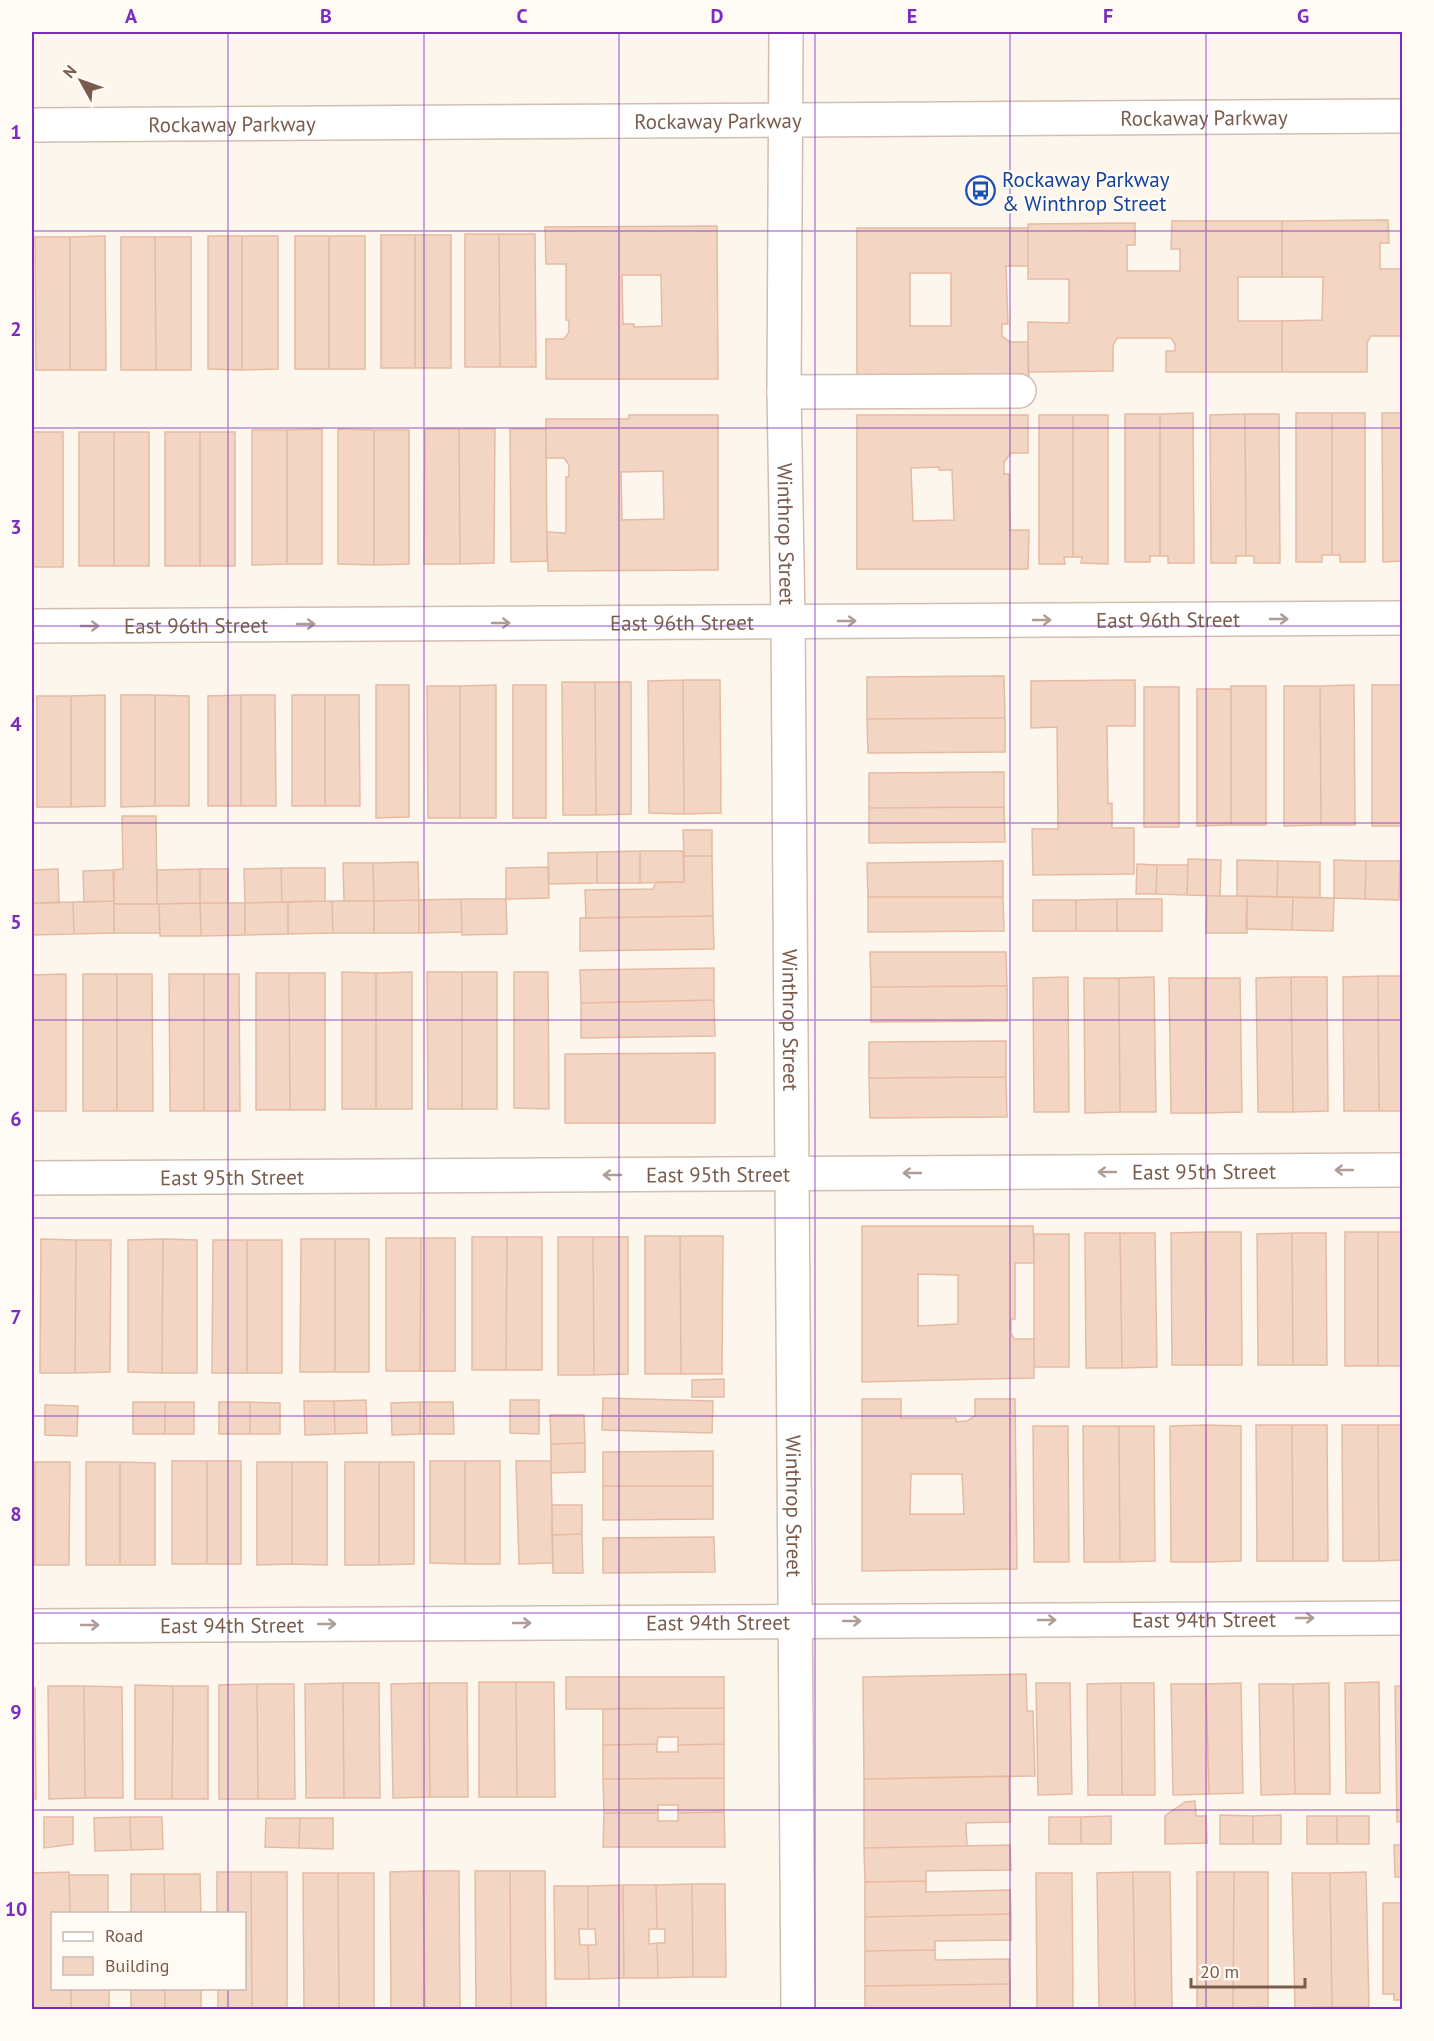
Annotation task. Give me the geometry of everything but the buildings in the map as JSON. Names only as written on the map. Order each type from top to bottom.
[{"type":"street","name":"Winthrop Street","points":[[786,32],[784,392],[788,621],[798,2010]]},
{"type":"street","name":"Rockaway Parkway","points":[[32,125],[1402,116]]},
{"type":"street","points":[[784,392],[1019,391]]},
{"type":"street","name":"East 96th Street","points":[[32,626],[1402,618]]},
{"type":"street","name":"East 95th Street","points":[[32,1178],[1402,1170]]},
{"type":"street","name":"East 94th Street","points":[[32,1626],[1402,1618]]},
{"type":"place","name":"Rockaway Parkway & Winthrop Street","points":[[981,191]]}]
